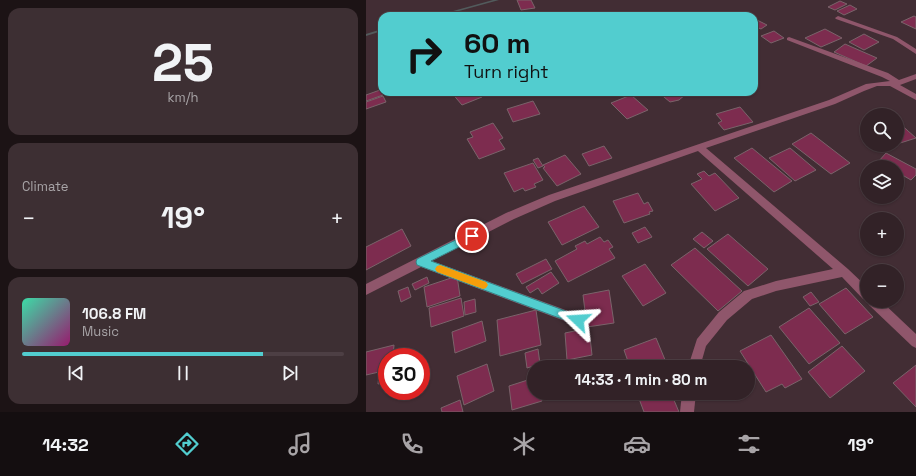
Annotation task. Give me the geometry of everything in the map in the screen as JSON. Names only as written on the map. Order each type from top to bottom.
[{"type":"street","points":[[838,18],[895,38],[916,52]]},
{"type":"street","points":[[789,39],[899,83],[915,77]]},
{"type":"street","points":[[366,290],[510,216],[552,198],[832,102],[886,79],[915,77]]},
{"type":"street","points":[[886,79],[916,98]]},
{"type":"street","points":[[699,147],[844,272],[860,288]]},
{"type":"street","points":[[421,262],[578,320]]},
{"type":"street","points":[[696,360],[701,343],[723,316],[748,295],[776,286],[844,272]]},
{"type":"street","points":[[880,308],[916,342]]},
{"type":"street","points":[[687,412],[688,400]]},
{"type":"building","points":[[517,0],[531,0],[535,8],[521,10]]},
{"type":"building","points":[[840,1],[847,4],[835,10],[828,7]]},
{"type":"building","points":[[850,5],[857,9],[844,15],[837,11]]},
{"type":"building","points":[[914,16],[916,17],[916,29],[901,22]]},
{"type":"building","points":[[758,20],[767,25],[761,29],[758,28]]},
{"type":"building","points":[[825,29],[842,38],[821,47],[805,38]]},
{"type":"building","points":[[774,31],[784,38],[771,43],[761,36]]},
{"type":"building","points":[[864,34],[879,42],[864,50],[849,42]]},
{"type":"building","points":[[845,44],[877,58],[866,66],[834,52]]},
{"type":"building","points":[[378,91],[378,96],[380,96],[366,101],[366,95]]},
{"type":"building","points":[[383,96],[386,102],[366,109],[366,102]]},
{"type":"building","points":[[454,96],[482,97],[462,105]]},
{"type":"building","points":[[632,96],[648,110],[627,119],[611,103]]},
{"type":"building","points":[[663,96],[684,96],[679,100],[670,102]]},
{"type":"building","points":[[533,101],[540,114],[513,122],[507,109]]},
{"type":"building","points":[[740,107],[753,122],[724,130],[718,123],[722,121],[716,114]]},
{"type":"building","points":[[493,123],[503,138],[499,140],[505,149],[479,159],[467,139],[473,137],[470,132]]},
{"type":"building","points":[[904,127],[916,138],[904,142]]},
{"type":"building","points":[[811,133],[850,163],[831,174],[792,144]]},
{"type":"building","points":[[604,146],[612,158],[589,166],[582,154]]},
{"type":"building","points":[[752,148],[792,181],[774,192],[734,158]]},
{"type":"building","points":[[790,148],[816,170],[795,181],[769,158]]},
{"type":"building","points":[[886,153],[899,160],[880,160]]},
{"type":"building","points":[[565,155],[581,174],[557,186],[543,168],[545,167],[543,165]]},
{"type":"building","points":[[538,158],[543,166],[538,168],[533,160]]},
{"type":"building","points":[[533,163],[543,180],[534,184],[536,187],[525,191],[523,188],[514,192],[504,173]]},
{"type":"building","points":[[904,163],[916,169],[916,175],[911,180],[904,176]]},
{"type":"building","points":[[704,171],[709,176],[715,173],[739,198],[715,211],[691,184],[702,179],[697,174]]},
{"type":"building","points":[[638,193],[644,204],[648,202],[653,211],[649,212],[650,214],[624,223],[613,201]]},
{"type":"building","points":[[584,206],[599,227],[562,245],[548,222]]},
{"type":"building","points":[[645,227],[652,237],[638,243],[632,233]]},
{"type":"building","points":[[402,229],[411,246],[366,270],[366,247]]},
{"type":"building","points":[[702,232],[713,241],[704,248],[693,239]]},
{"type":"building","points":[[728,234],[768,269],[748,286],[707,249]]},
{"type":"building","points":[[600,237],[604,242],[608,240],[613,247],[609,249],[615,258],[568,282],[555,261],[577,249],[575,246],[585,241],[587,244]]},
{"type":"building","points":[[695,248],[742,291],[718,311],[671,265]]},
{"type":"building","points":[[546,259],[552,269],[522,284],[516,274]]},
{"type":"building","points":[[645,264],[666,293],[643,306],[622,276]]},
{"type":"building","points":[[551,272],[559,283],[542,294],[538,288],[530,293],[526,287]]},
{"type":"building","points":[[457,276],[460,296],[427,307],[424,287]]},
{"type":"building","points":[[427,277],[429,283],[415,290],[412,284]]},
{"type":"building","points":[[408,287],[411,297],[401,302],[398,291]]},
{"type":"building","points":[[846,288],[860,303],[860,308],[865,308],[873,317],[845,334],[819,304]]},
{"type":"building","points":[[609,290],[614,323],[587,327],[583,295]]},
{"type":"building","points":[[811,292],[819,302],[810,306],[803,297]]},
{"type":"building","points":[[461,298],[464,316],[431,327],[429,308]]},
{"type":"building","points":[[475,299],[476,312],[465,315],[464,302]]},
{"type":"building","points":[[809,308],[840,343],[809,364],[779,327]]},
{"type":"building","points":[[536,310],[541,345],[500,356],[497,320]]},
{"type":"building","points":[[482,321],[486,341],[455,353],[452,332]]},
{"type":"building","points":[[589,328],[592,355],[567,360],[565,333]]},
{"type":"building","points":[[771,335],[802,379],[785,388],[782,384],[766,392],[755,375],[755,360],[746,360],[740,351]]},
{"type":"building","points":[[656,338],[665,360],[628,360],[624,350]]},
{"type":"building","points":[[394,345],[394,348],[382,348]]},
{"type":"building","points":[[842,346],[865,371],[830,398],[808,372]]},
{"type":"building","points":[[378,349],[378,372],[366,375],[366,352]]},
{"type":"building","points":[[538,349],[539,360],[527,360],[527,368],[525,353]]},
{"type":"building","points":[[487,364],[494,391],[464,405],[457,376]]},
{"type":"building","points":[[916,365],[916,407],[893,383]]},
{"type":"building","points":[[527,380],[527,400],[542,401],[512,410],[509,386]]},
{"type":"building","points":[[460,400],[463,412],[442,412],[441,408]]},
{"type":"building","points":[[640,400],[674,400],[679,412],[644,412]]},
{"type":"waterway","points":[[452,12],[497,0]]},
{"type":"waterway","points":[[366,35],[378,31]]},
{"type":"slow traffic","points":[[440,269],[483,285]]},
{"type":"route","points":[[472,236],[421,262],[578,320]]}]
